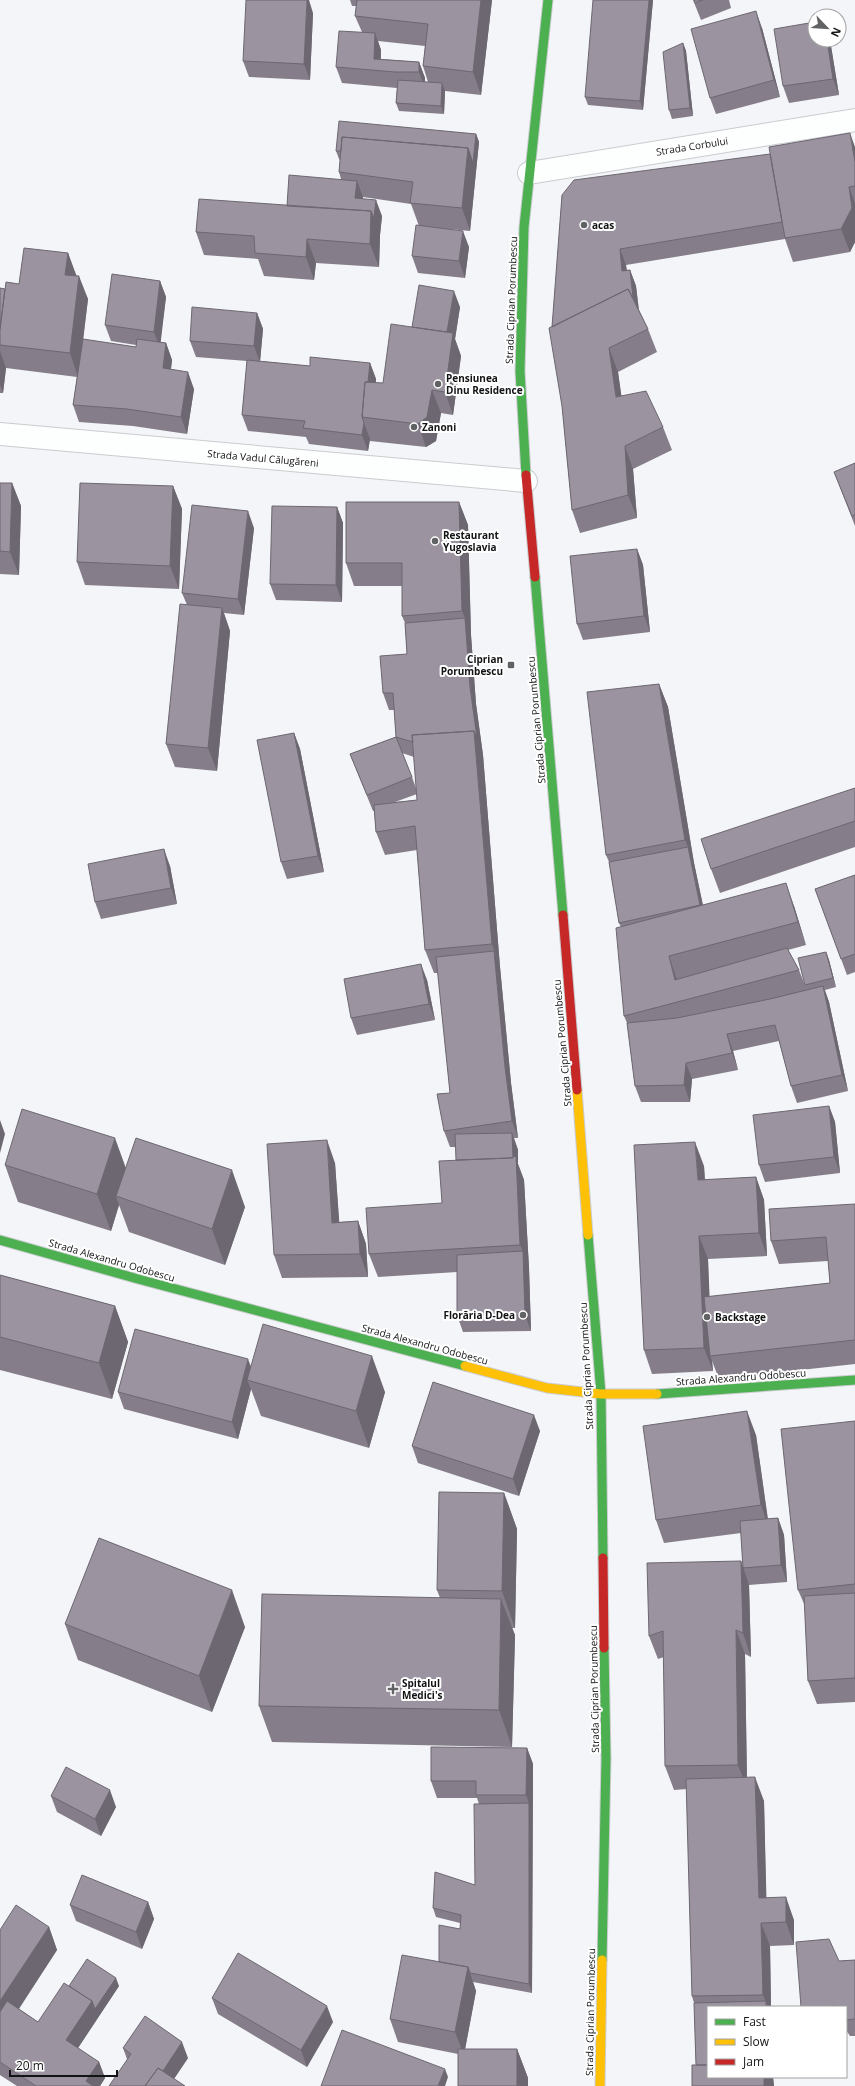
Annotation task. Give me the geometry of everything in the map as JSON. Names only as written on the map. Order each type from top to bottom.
[{"type":"street","name":"Strada Ciprian Porumbescu","points":[[548,0],[524,227],[520,371],[526,481],[543,665],[601,1394],[606,1759],[600,2086]]},
{"type":"street","name":"Strada Corbului","points":[[529,173],[855,120]]},
{"type":"street","name":"Strada Vadul Călugăreni","points":[[0,434],[526,481]]},
{"type":"street","name":"Strada Alexandru Odobescu","points":[[0,1240],[138,1279],[547,1388],[601,1394],[638,1395],[855,1380]]},
{"type":"building","points":[[246,0],[307,0],[304,64],[243,61]]},
{"type":"building","points":[[357,0],[481,0],[473,72],[423,66],[428,24],[355,16]]},
{"type":"building","points":[[593,0],[649,0],[640,101],[585,97]]},
{"type":"building","points":[[694,0],[703,0],[695,3]]},
{"type":"building","points":[[756,11],[774,80],[710,98],[691,29]]},
{"type":"building","points":[[807,23],[807,48],[828,48],[833,79],[783,86],[774,29]]},
{"type":"building","points":[[339,31],[375,33],[374,59],[419,62],[419,72],[395,72],[336,67]]},
{"type":"building","points":[[683,43],[690,108],[669,110],[663,52]]},
{"type":"building","points":[[398,80],[442,83],[441,106],[396,103]]},
{"type":"building","points":[[339,121],[476,134],[473,163],[468,148],[342,137],[341,151],[336,151]]},
{"type":"building","points":[[850,133],[855,162],[855,186],[849,187],[852,208],[841,229],[785,238],[769,147]]},
{"type":"building","points":[[342,137],[468,148],[462,208],[410,203],[413,182],[339,172]]},
{"type":"building","points":[[770,154],[782,222],[620,249],[622,271],[630,270],[633,297],[628,289],[552,327],[562,195],[574,180]]},
{"type":"building","points":[[289,175],[357,181],[355,198],[376,200],[374,218],[371,211],[287,206]]},
{"type":"building","points":[[199,199],[371,211],[370,244],[307,239],[306,257],[255,253],[254,236],[196,232]]},
{"type":"building","points":[[416,225],[463,231],[459,261],[412,256]]},
{"type":"building","points":[[24,248],[68,253],[65,275],[79,276],[70,353],[0,345],[0,329],[6,282],[19,284]]},
{"type":"building","points":[[112,274],[160,281],[154,332],[105,325]]},
{"type":"building","points":[[419,285],[454,291],[447,332],[412,327]]},
{"type":"building","points":[[0,288],[5,289],[0,329]]},
{"type":"building","points":[[628,289],[648,329],[609,348],[616,397],[646,391],[663,427],[625,446],[628,495],[572,510],[562,406],[549,328]]},
{"type":"building","points":[[192,307],[257,313],[254,346],[190,341]]},
{"type":"building","points":[[391,324],[453,333],[445,392],[432,390],[427,417],[418,424],[362,417],[365,382],[383,383]]},
{"type":"building","points":[[83,339],[136,347],[137,339],[166,343],[163,368],[188,372],[181,417],[127,409],[73,405]]},
{"type":"building","points":[[310,357],[370,363],[368,382],[365,382],[362,417],[364,423],[362,435],[303,428],[305,421],[242,415],[247,360],[310,366]]},
{"type":"building","points":[[855,463],[855,515],[852,516],[834,472]]},
{"type":"building","points":[[0,483],[12,483],[10,552],[0,551]]},
{"type":"building","points":[[80,483],[173,486],[170,566],[77,562]]},
{"type":"building","points":[[346,502],[459,502],[462,611],[402,616],[402,563],[346,563]]},
{"type":"building","points":[[192,505],[248,511],[238,599],[182,593]]},
{"type":"building","points":[[272,506],[337,507],[336,585],[270,584]]},
{"type":"building","points":[[637,549],[644,616],[577,624],[570,556]]},
{"type":"building","points":[[180,604],[222,608],[208,748],[166,744]]},
{"type":"building","points":[[465,618],[470,687],[477,738],[474,731],[412,735],[413,742],[396,737],[393,693],[383,693],[380,656],[407,654],[405,623]]},
{"type":"building","points":[[659,684],[685,840],[606,855],[587,692]]},
{"type":"building","points":[[474,731],[492,944],[425,950],[415,826],[376,832],[374,805],[417,800],[412,735]]},
{"type":"building","points":[[294,733],[318,856],[281,862],[257,740]]},
{"type":"building","points":[[396,737],[412,777],[367,795],[350,754]]},
{"type":"building","points":[[855,788],[855,821],[711,869],[701,839]]},
{"type":"building","points":[[688,847],[700,905],[619,923],[609,862]]},
{"type":"building","points":[[164,849],[171,888],[95,902],[88,864]]},
{"type":"building","points":[[855,875],[855,954],[841,959],[815,889]]},
{"type":"building","points":[[786,883],[798,922],[669,956],[675,980],[787,948],[799,970],[624,1016],[616,928]]},
{"type":"building","points":[[494,951],[505,1067],[512,1121],[444,1131],[437,1094],[450,1093],[436,957]]},
{"type":"building","points":[[826,952],[833,978],[805,985],[798,958]]},
{"type":"building","points":[[421,964],[429,1004],[351,1018],[344,979]]},
{"type":"building","points":[[823,986],[842,1075],[791,1086],[775,1025],[727,1034],[732,1053],[686,1063],[684,1085],[635,1086],[627,1023],[677,1018],[770,999]]},
{"type":"building","points":[[829,1106],[834,1157],[759,1165],[753,1115]]},
{"type":"building","points":[[22,1109],[115,1138],[97,1194],[5,1165]]},
{"type":"building","points":[[512,1133],[513,1158],[456,1160],[455,1134]]},
{"type":"building","points":[[136,1138],[232,1170],[212,1229],[116,1196]]},
{"type":"building","points":[[327,1140],[332,1223],[358,1221],[360,1254],[274,1255],[267,1144]]},
{"type":"building","points":[[695,1142],[698,1180],[756,1177],[759,1233],[699,1236],[704,1348],[644,1350],[634,1145]]},
{"type":"building","points":[[516,1156],[520,1245],[369,1254],[366,1208],[442,1203],[439,1161],[510,1158]]},
{"type":"building","points":[[855,1204],[855,1340],[710,1356],[704,1297],[830,1283],[826,1237],[771,1241],[769,1209]]},
{"type":"building","points":[[523,1251],[525,1315],[457,1315],[457,1255]]},
{"type":"building","points":[[0,1275],[115,1306],[99,1363],[0,1337]]},
{"type":"building","points":[[263,1324],[372,1356],[356,1411],[247,1380]]},
{"type":"building","points":[[135,1329],[248,1359],[232,1422],[118,1392]]},
{"type":"building","points":[[433,1382],[534,1415],[513,1479],[412,1446]]},
{"type":"building","points":[[747,1411],[761,1505],[656,1520],[643,1426]]},
{"type":"building","points":[[855,1421],[855,1584],[798,1590],[781,1429]]},
{"type":"building","points":[[439,1492],[504,1493],[502,1591],[437,1590]]},
{"type":"building","points":[[778,1518],[781,1565],[743,1568],[740,1521]]},
{"type":"building","points":[[99,1538],[232,1590],[199,1676],[65,1624]]},
{"type":"building","points":[[741,1561],[743,1633],[736,1630],[738,1765],[665,1766],[663,1631],[649,1636],[647,1563]]},
{"type":"building","points":[[855,1593],[855,1678],[808,1681],[804,1596]]},
{"type":"building","name":"Spitalul Medici's","points":[[262,1594],[501,1599],[499,1710],[259,1706]]},
{"type":"building","points":[[431,1747],[527,1748],[526,1795],[476,1795],[476,1781],[431,1781]]},
{"type":"building","points":[[66,1767],[110,1790],[95,1819],[51,1796]]},
{"type":"building","points":[[755,1777],[759,1898],[786,1897],[786,1922],[761,1923],[763,1995],[692,1996],[686,1779]]},
{"type":"building","points":[[529,1803],[529,1984],[470,1973],[468,1967],[439,1962],[439,1925],[460,1929],[461,1915],[433,1908],[435,1872],[475,1885],[474,1804]]},
{"type":"building","points":[[82,1875],[148,1902],[136,1932],[70,1905]]},
{"type":"building","points":[[16,1905],[49,1927],[0,2001],[0,1930]]},
{"type":"building","points":[[829,1939],[839,1961],[855,1960],[855,2019],[847,2020],[847,2006],[801,2006],[796,1942]]},
{"type":"building","points":[[238,1953],[327,2006],[301,2050],[212,1998]]},
{"type":"building","points":[[402,1955],[468,1967],[455,2032],[390,2019]]},
{"type":"building","points":[[87,1959],[116,1978],[95,2009],[92,2001],[69,1986]]},
{"type":"building","points":[[64,1983],[92,2001],[66,2040],[99,2062],[86,2081],[93,2086],[36,2086],[0,2062],[0,2012],[7,2001],[38,2022]]},
{"type":"building","points":[[766,2001],[766,2006],[707,2006],[707,2065],[696,2065],[694,2003]]},
{"type":"building","points":[[145,2016],[182,2042],[163,2071],[158,2068],[145,2086],[109,2086],[131,2054],[123,2048]]},
{"type":"building","points":[[342,2030],[445,2069],[438,2086],[321,2086]]},
{"type":"building","points":[[458,2049],[517,2049],[517,2086],[458,2086]]},
{"type":"building","points":[[692,2065],[707,2065],[707,2078],[764,2078],[764,2086],[692,2086]]},
{"type":"building","points":[[158,2068],[185,2086],[145,2086]]},
{"type":"traffic: fast","points":[[526,475],[520,371],[524,227],[548,0]]},
{"type":"traffic: fast","points":[[535,577],[563,915]]},
{"type":"traffic: fast","points":[[588,1235],[601,1394],[603,1558]]},
{"type":"traffic: fast","points":[[0,1240],[138,1279],[465,1366]]},
{"type":"traffic: fast","points":[[657,1394],[855,1380]]},
{"type":"traffic: fast","points":[[602,1960],[606,1759],[604,1648]]},
{"type":"traffic: slow","points":[[577,1090],[588,1235]]},
{"type":"traffic: slow","points":[[465,1366],[547,1388],[601,1394],[657,1394]]},
{"type":"traffic: slow","points":[[600,2086],[602,1960]]},
{"type":"traffic: jam","points":[[526,475],[535,577]]},
{"type":"traffic: jam","points":[[563,915],[577,1090]]},
{"type":"traffic: jam","points":[[603,1558],[604,1648]]},
{"type":"place","name":"acas","points":[[584,225]]},
{"type":"place","name":"Pensiunea Dinu Residence","points":[[438,384]]},
{"type":"place","name":"Zanoni","points":[[414,427]]},
{"type":"place","name":"Restaurant Yugoslavia","points":[[435,541]]},
{"type":"place","name":"Ciprian Porumbescu","points":[[511,665]]},
{"type":"place","name":"Florăria D-Dea","points":[[523,1315]]},
{"type":"place","name":"Backstage","points":[[707,1317]]},
{"type":"place","name":"Spitalul Medici's","points":[[393,1689]]}]
